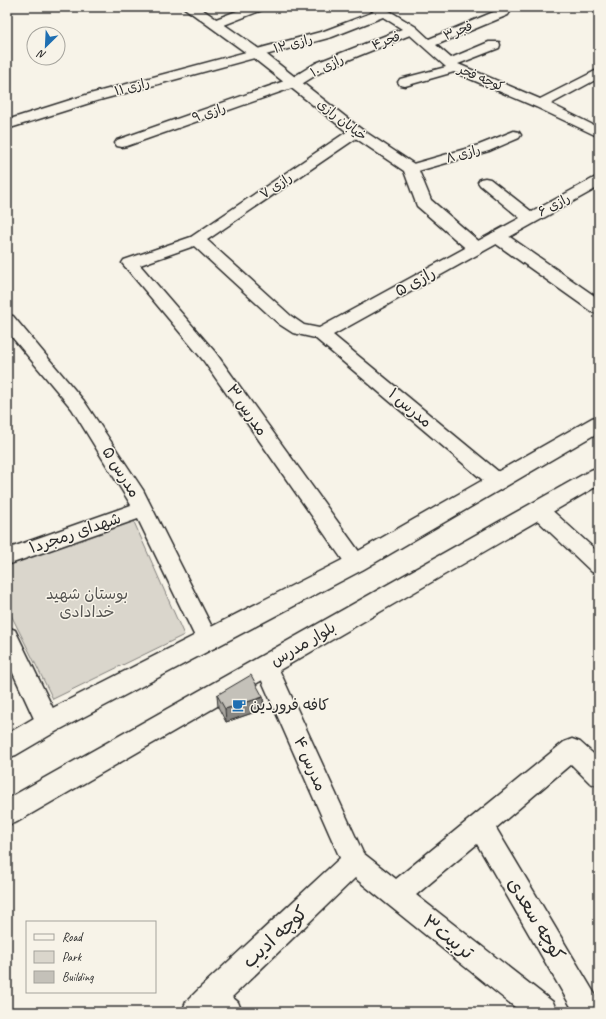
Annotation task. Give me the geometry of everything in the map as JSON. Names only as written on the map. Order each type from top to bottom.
[{"type":"street","name":"خیابان رازی","points":[[190,7],[295,82],[356,132],[411,169]]},
{"type":"street","points":[[215,24],[258,7]]},
{"type":"street","name":"فجر۳","points":[[427,44],[504,12],[498,7]]},
{"type":"street","name":"کوچه فجر","points":[[379,10],[412,30],[452,65],[541,104],[599,132]]},
{"type":"street","name":"رازی ۱۲","points":[[257,54],[328,34],[379,10]]},
{"type":"street","name":"فجر۴","points":[[359,51],[412,30]]},
{"type":"street","points":[[405,82],[452,65],[494,45]]},
{"type":"street","name":"رازی ۱۰","points":[[295,82],[321,66],[359,51]]},
{"type":"street","name":"رازی ۱۱","points":[[7,125],[91,98],[257,54]]},
{"type":"street","points":[[541,104],[599,72]]},
{"type":"street","name":"رازی ۹","points":[[122,143],[295,82]]},
{"type":"street","name":"رازی ۷","points":[[130,263],[197,240],[356,132]]},
{"type":"street","name":"رازی ۸","points":[[411,169],[484,148],[514,135]]},
{"type":"street","points":[[411,169],[424,202],[476,248]]},
{"type":"street","name":"رازی ۶","points":[[504,234],[530,218],[599,181]]},
{"type":"street","points":[[485,182],[530,218]]},
{"type":"street","points":[[504,234],[599,308]]},
{"type":"street","name":"رازی ۵","points":[[321,334],[504,234]]},
{"type":"street","points":[[197,240],[285,320],[299,329],[321,334]]},
{"type":"street","name":"مدرس ۳","points":[[130,263],[209,356],[356,563]]},
{"type":"street","name":"مدرس ۵","points":[[7,320],[78,406],[136,495],[208,641]]},
{"type":"street","name":"مدرس ۱","points":[[321,334],[498,482]]},
{"type":"street","points":[[7,747],[48,724],[356,563],[599,423]]},
{"type":"street","name":"بلوار مدرس","points":[[7,813],[599,475]]},
{"type":"street","name":"شهدای رمجرد۱","points":[[7,557],[144,509]]},
{"type":"street","points":[[539,510],[599,566]]},
{"type":"street","points":[[7,636],[48,724]]},
{"type":"street","name":"مدرس ۴","points":[[266,665],[354,862]]},
{"type":"street","points":[[396,896],[481,827],[572,749],[599,775]]},
{"type":"street","name":"کوچه سعدی","points":[[481,827],[590,1012]]},
{"type":"street","name":"تربیت۳","points":[[354,862],[543,1012]]},
{"type":"street","name":"کوچه ادیب","points":[[212,1007],[354,862]]},
{"type":"green space","name":"بوستان شهید خدادادی","points":[[130,513],[184,635],[53,699],[7,607],[7,554]]},
{"type":"building","points":[[251,675],[263,697],[225,709],[217,695]]},
{"type":"place","name":"کافه فروردین","points":[[239,705]]}]
